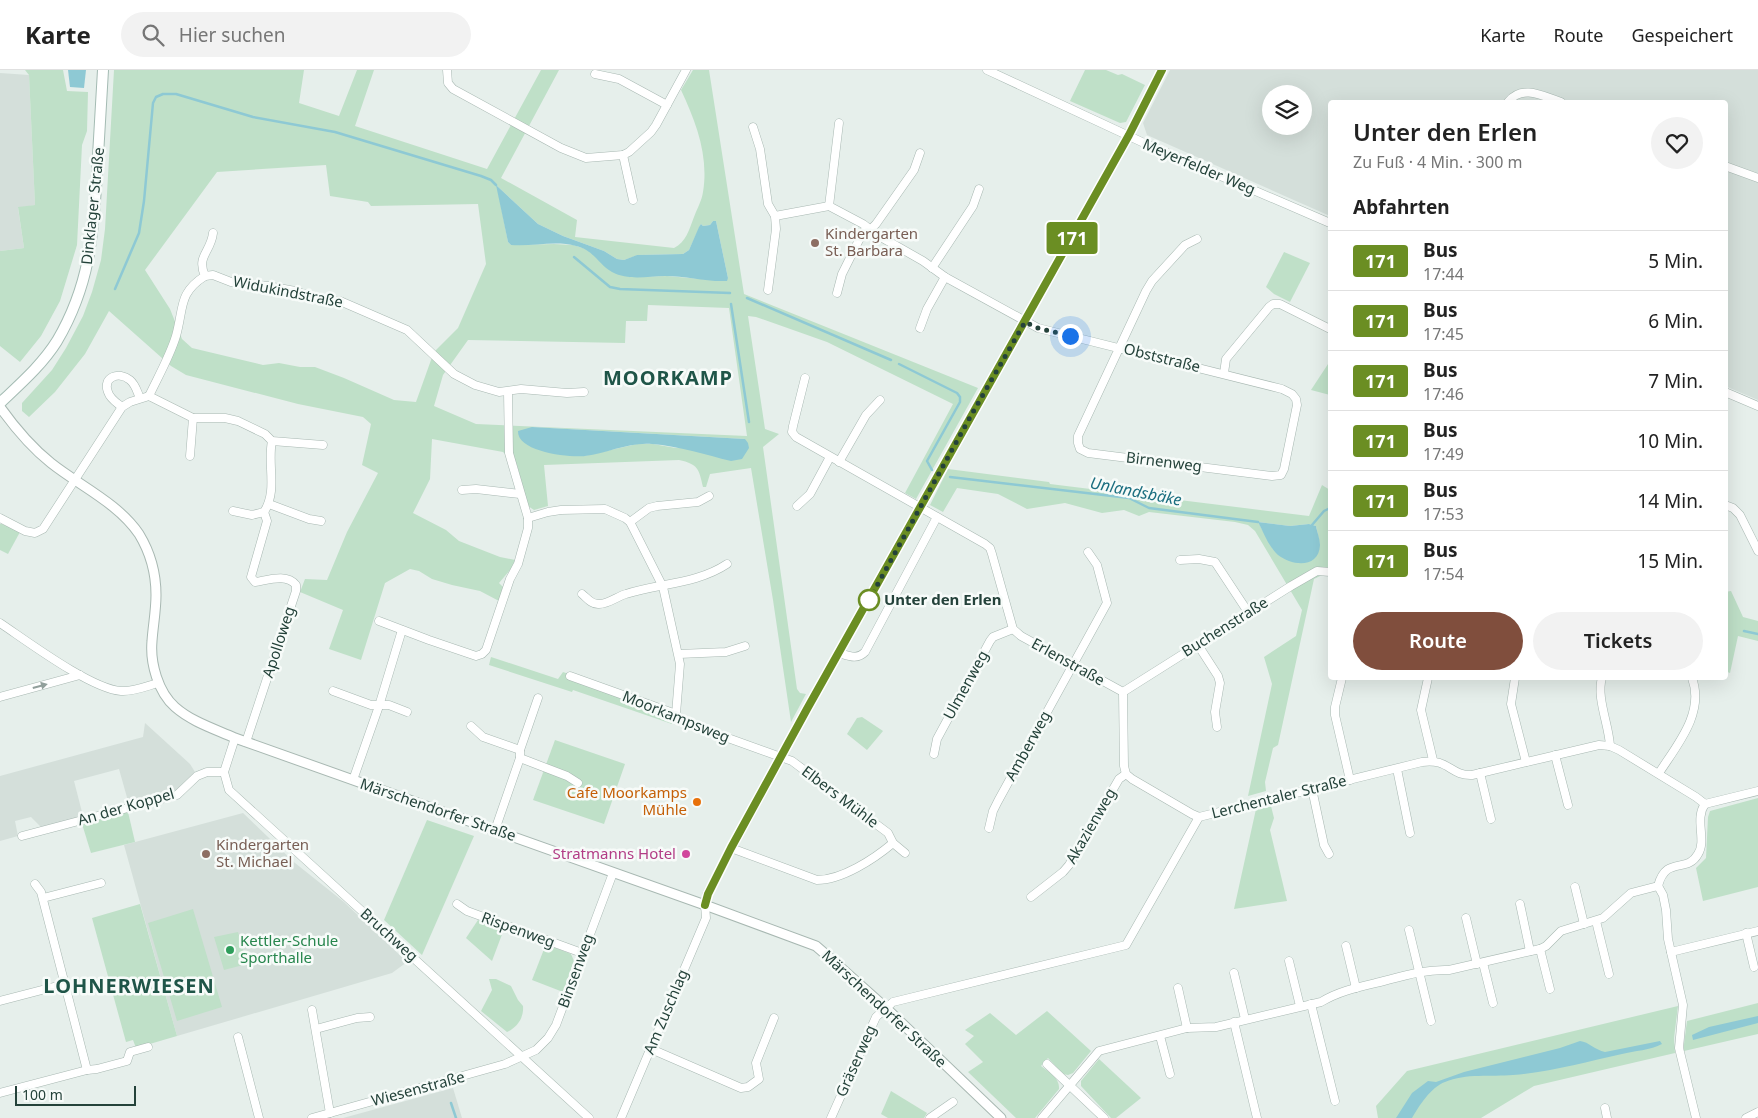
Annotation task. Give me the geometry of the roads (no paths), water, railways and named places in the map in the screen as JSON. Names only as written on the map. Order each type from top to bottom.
[{"type":"main road","name":"Dinklager Straße","points":[[0,403],[29,376],[56,343],[68,321],[81,289],[88,263],[94,226],[103,70]]},
{"type":"street","points":[[447,70],[448,82],[453,89],[561,148],[586,158],[623,156],[651,132],[686,70]]},
{"type":"street","name":"Meyerfelder Weg","points":[[987,70],[1129,135],[1328,222]]},
{"type":"street","name":"Am Zuschlag","points":[[621,1118],[706,918],[705,905],[708,894],[731,848],[1129,135],[1162,70]]},
{"type":"street","points":[[595,74],[619,78],[667,106]]},
{"type":"street","points":[[1510,100],[1523,92],[1532,92],[1555,100]]},
{"type":"street","points":[[775,216],[828,206],[839,132],[838,123]]},
{"type":"street","points":[[753,127],[760,149],[768,204],[775,216],[776,229],[768,290]]},
{"type":"street","points":[[837,293],[842,274],[863,232],[871,229],[876,224],[914,170],[920,153]]},
{"type":"street","points":[[623,156],[633,200]]},
{"type":"street","points":[[1728,167],[1758,178]]},
{"type":"street","points":[[932,268],[973,206],[979,190]]},
{"type":"street","name":"Obststraße","points":[[828,206],[835,208],[871,229],[879,236],[945,277],[1038,328],[1224,373],[1282,389],[1292,394],[1296,399]]},
{"type":"street","points":[[149,396],[176,337],[183,301],[195,282],[205,276],[201,266],[202,260],[212,243],[213,233]]},
{"type":"street","points":[[1119,348],[1152,281],[1185,245],[1197,239]]},
{"type":"street","name":"Widukindstraße","points":[[205,276],[213,275],[231,282],[268,286],[295,291],[320,299],[340,301],[407,330],[454,374],[475,385],[499,392],[521,389],[584,392]]},
{"type":"street","points":[[920,328],[926,309],[945,277]]},
{"type":"street","points":[[1224,373],[1226,359],[1273,304],[1280,304],[1328,328]]},
{"type":"street","name":"Birnenweg","points":[[1119,348],[1078,436],[1080,449],[1088,453],[1272,476],[1281,475],[1284,469],[1297,405],[1296,399]]},
{"type":"street","points":[[122,407],[111,398],[107,391],[107,384],[115,375],[122,375],[130,379],[140,398]]},
{"type":"street","points":[[805,378],[792,432],[796,437],[990,548],[1013,629]]},
{"type":"street","points":[[379,621],[476,656],[486,650],[510,579],[518,564],[528,528],[528,518],[509,453],[508,392]]},
{"type":"street","points":[[1728,393],[1758,406]]},
{"type":"street","points":[[0,518],[25,531],[35,533],[43,529],[122,407],[140,398],[149,396],[193,418],[232,419],[265,434],[272,440],[323,445]]},
{"type":"street","points":[[839,462],[866,415],[880,400]]},
{"type":"street","name":"Märschendorfer Straße","points":[[0,407],[24,438],[50,462],[127,520],[139,535],[149,553],[155,574],[156,596],[151,643],[158,683],[174,706],[194,721],[246,742],[816,946],[886,1008],[1001,1118]]},
{"type":"street","points":[[190,456],[193,418]]},
{"type":"street","points":[[232,511],[252,515],[264,512],[269,504],[273,472],[272,440]]},
{"type":"street","points":[[797,506],[810,494],[830,457]]},
{"type":"street","points":[[462,490],[476,488],[520,494]]},
{"type":"street","points":[[630,522],[649,508],[698,502],[709,496]]},
{"type":"street","points":[[269,504],[309,519],[321,521]]},
{"type":"street","points":[[1728,506],[1740,515],[1758,551]]},
{"type":"street","points":[[528,518],[561,510],[605,509],[630,522],[663,587],[679,654],[676,714]]},
{"type":"street","name":"Apolloweg","points":[[246,742],[296,591],[296,585],[292,580],[286,578],[255,582],[251,577],[267,521],[264,512]]},
{"type":"street","points":[[839,653],[860,657],[865,652],[937,517]]},
{"type":"street","name":"Amberweg","points":[[989,828],[995,806],[1108,603],[1097,565],[1088,552]]},
{"type":"street","points":[[1180,560],[1199,559],[1215,562],[1248,612]]},
{"type":"street","points":[[582,594],[592,603],[600,605],[625,594],[648,588],[663,587],[714,572],[726,564]]},
{"type":"street","name":"Buchenstraße","points":[[1123,692],[1248,612],[1317,571],[1328,572]]},
{"type":"street","points":[[0,623],[80,675],[104,687],[122,691],[158,683]]},
{"type":"street","name":"Erlenstraße","points":[[1013,629],[1021,636],[1123,692],[1124,766],[1126,774]]},
{"type":"street","name":"Ulmenweg","points":[[934,754],[937,738],[990,641],[993,637],[1013,629]]},
{"type":"street","points":[[353,780],[379,706],[402,630]]},
{"type":"street","points":[[1198,645],[1220,682],[1215,712],[1217,727]]},
{"type":"street","points":[[679,654],[726,652],[745,646]]},
{"type":"street","points":[[0,697],[80,675]]},
{"type":"street","name":"Moorkampsweg","points":[[570,676],[676,714],[682,721],[689,724],[781,758]]},
{"type":"street","points":[[1342,680],[1335,715],[1350,780]]},
{"type":"street","points":[[1428,680],[1421,710],[1432,760],[1441,762],[1465,775],[1599,745],[1610,746],[1659,774],[1704,804]]},
{"type":"street","points":[[1515,680],[1511,704],[1526,762]]},
{"type":"street","points":[[1602,680],[1600,694],[1610,732],[1610,746]]},
{"type":"street","points":[[1659,774],[1685,732],[1693,715],[1696,689],[1693,680]]},
{"type":"street","points":[[333,691],[371,705],[388,705],[408,712]]},
{"type":"street","points":[[495,830],[538,698]]},
{"type":"street","points":[[471,726],[483,737],[520,750]]},
{"type":"street","points":[[224,772],[235,738]]},
{"type":"street","points":[[1555,755],[1568,805]]},
{"type":"street","points":[[520,758],[567,776],[578,783]]},
{"type":"street","name":"Elbers Mühle","points":[[781,758],[792,761],[888,833],[893,843],[905,853]]},
{"type":"street","name":"Lerchentaler Straße","points":[[886,1008],[893,1002],[1126,945],[1199,817],[1432,760]]},
{"type":"street","points":[[1397,768],[1410,833]]},
{"type":"street","name":"An der Koppel","points":[[22,836],[178,795],[197,776],[207,772],[224,772]]},
{"type":"street","name":"Bruchweg","points":[[224,772],[229,790],[236,798],[590,1118]]},
{"type":"street","points":[[1480,773],[1491,819]]},
{"type":"street","points":[[1126,774],[1199,817]]},
{"type":"street","name":"Akazienweg","points":[[1031,897],[1069,865],[1119,779],[1126,774]]},
{"type":"street","points":[[1312,789],[1324,845],[1329,854]]},
{"type":"street","points":[[1704,804],[1758,791]]},
{"type":"street","points":[[1696,1118],[1679,1048],[1683,1005],[1668,938],[1663,895],[1658,886],[1664,871],[1691,862],[1698,856],[1700,850],[1700,813],[1704,804]]},
{"type":"street","points":[[731,848],[817,880],[828,880],[874,858],[893,843]]},
{"type":"street","name":"Binsenweg","points":[[522,1057],[536,1050],[556,1025],[613,873]]},
{"type":"street","points":[[43,898],[101,883]]},
{"type":"street","points":[[35,884],[43,898],[87,1070]]},
{"type":"street","points":[[1042,1118],[1099,1051],[1187,1028],[1216,1027],[1321,1002],[1336,993],[1419,972],[1449,970],[1540,949],[1546,946],[1561,931],[1603,918],[1631,893],[1658,886]]},
{"type":"street","points":[[1575,887],[1584,924]]},
{"type":"street","name":"Rispenweg","points":[[457,904],[467,911],[582,954]]},
{"type":"street","points":[[1520,904],[1530,951]]},
{"type":"street","points":[[1466,918],[1493,1003]]},
{"type":"street","points":[[1596,921],[1609,974]]},
{"type":"street","points":[[1409,930],[1431,1021]]},
{"type":"street","points":[[1671,952],[1758,931]]},
{"type":"street","points":[[1746,933],[1754,967]]},
{"type":"street","points":[[1346,946],[1356,988]]},
{"type":"street","points":[[1540,949],[1550,989]]},
{"type":"street","points":[[1289,961],[1300,1006]]},
{"type":"street","points":[[1234,973],[1245,1019]]},
{"type":"street","points":[[0,1000],[65,984]]},
{"type":"street","points":[[1178,988],[1187,1028]]},
{"type":"street","points":[[1311,1004],[1335,1101]]},
{"type":"street","name":"Gräserweg","points":[[831,1118],[876,1017],[886,1008]]},
{"type":"street","points":[[312,1010],[330,1113]]},
{"type":"street","points":[[316,1029],[356,1018],[370,1017]]},
{"type":"street","points":[[651,1049],[741,1088],[748,1087],[758,1079],[756,1063],[774,1018]]},
{"type":"street","points":[[1234,1022],[1257,1118]]},
{"type":"street","points":[[1160,1036],[1170,1074]]},
{"type":"street","points":[[238,1037],[259,1118]]},
{"type":"street","points":[[0,1093],[127,1061],[130,1052],[148,1048]]},
{"type":"street","name":"Wiesenstraße","points":[[312,1118],[505,1064],[522,1057]]},
{"type":"street","points":[[1047,1064],[1104,1118]]},
{"type":"street","points":[[930,1118],[953,1102]]},
{"type":"street","points":[[1604,1108],[1607,1118]]},
{"type":"street","points":[[1746,1118],[1758,1112]]},
{"type":"water","points":[[68,70],[86,70],[84,88],[70,87]]},
{"type":"water","points":[[496,185],[538,224],[563,236],[604,251],[617,259],[624,260],[637,255],[683,254],[689,250],[701,224],[703,226],[710,225],[713,221],[716,221],[728,278],[727,281],[673,276],[638,277],[618,275],[607,269],[592,254],[576,246],[568,244],[511,245],[508,242]]},
{"type":"water","points":[[532,427],[745,439],[749,448],[742,459],[731,461],[652,444],[627,446],[594,455],[557,455],[535,449],[520,438],[518,431]]},
{"type":"water","points":[[1258,522],[1290,526],[1309,524],[1316,526],[1320,543],[1318,553],[1310,562],[1297,563],[1284,559],[1272,548]]},
{"type":"water","points":[[1758,1016],[1758,1023],[1693,1040],[1692,1035],[1709,1027]]},
{"type":"water","points":[[1580,1041],[1605,1052],[1660,1041],[1662,1044],[1648,1049],[1541,1072],[1470,1076],[1453,1079],[1440,1084],[1430,1092],[1412,1118],[1396,1118],[1412,1093],[1428,1081],[1436,1082],[1464,1072],[1560,1048]]},
{"type":"waterway","points":[[115,289],[139,233],[144,201],[153,103],[156,97],[163,94],[176,94],[253,117],[335,132],[481,176],[491,180],[496,185]]},
{"type":"waterway","points":[[574,257],[610,287],[730,293]]},
{"type":"waterway","name":"Unlandsbäke","points":[[747,298],[891,360]]},
{"type":"waterway","points":[[731,304],[749,422]]},
{"type":"waterway","name":"Unlandsbäke","points":[[899,364],[957,393],[960,397],[960,402],[927,461],[932,470]]},
{"type":"waterway","name":"Unlandsbäke","points":[[950,477],[1129,498],[1149,508],[1258,522]]},
{"type":"waterway","name":"Unlandsbäke","points":[[1312,525],[1328,509]]},
{"type":"waterway","name":"Unlandsbäke","points":[[1744,631],[1758,634]]},
{"type":"waterway","points":[[451,1103],[456,1118]]},
{"type":"place","name":"Kindergarten St. Barbara","points":[[815,243]]},
{"type":"place","name":"Unter den Erlen","points":[[869,600]]},
{"type":"place","name":"Cafe Moorkamps Mühle","points":[[697,802]]},
{"type":"place","name":"Kindergarten St. Michael","points":[[206,854]]},
{"type":"place","name":"Stratmanns Hotel","points":[[686,854]]},
{"type":"place","name":"Kettler-Schule Sporthalle","points":[[230,950]]},
{"type":"district","name":"MOORKAMP","points":[[668,378]]},
{"type":"district","name":"LOHNERWIESEN","points":[[129,986]]}]
